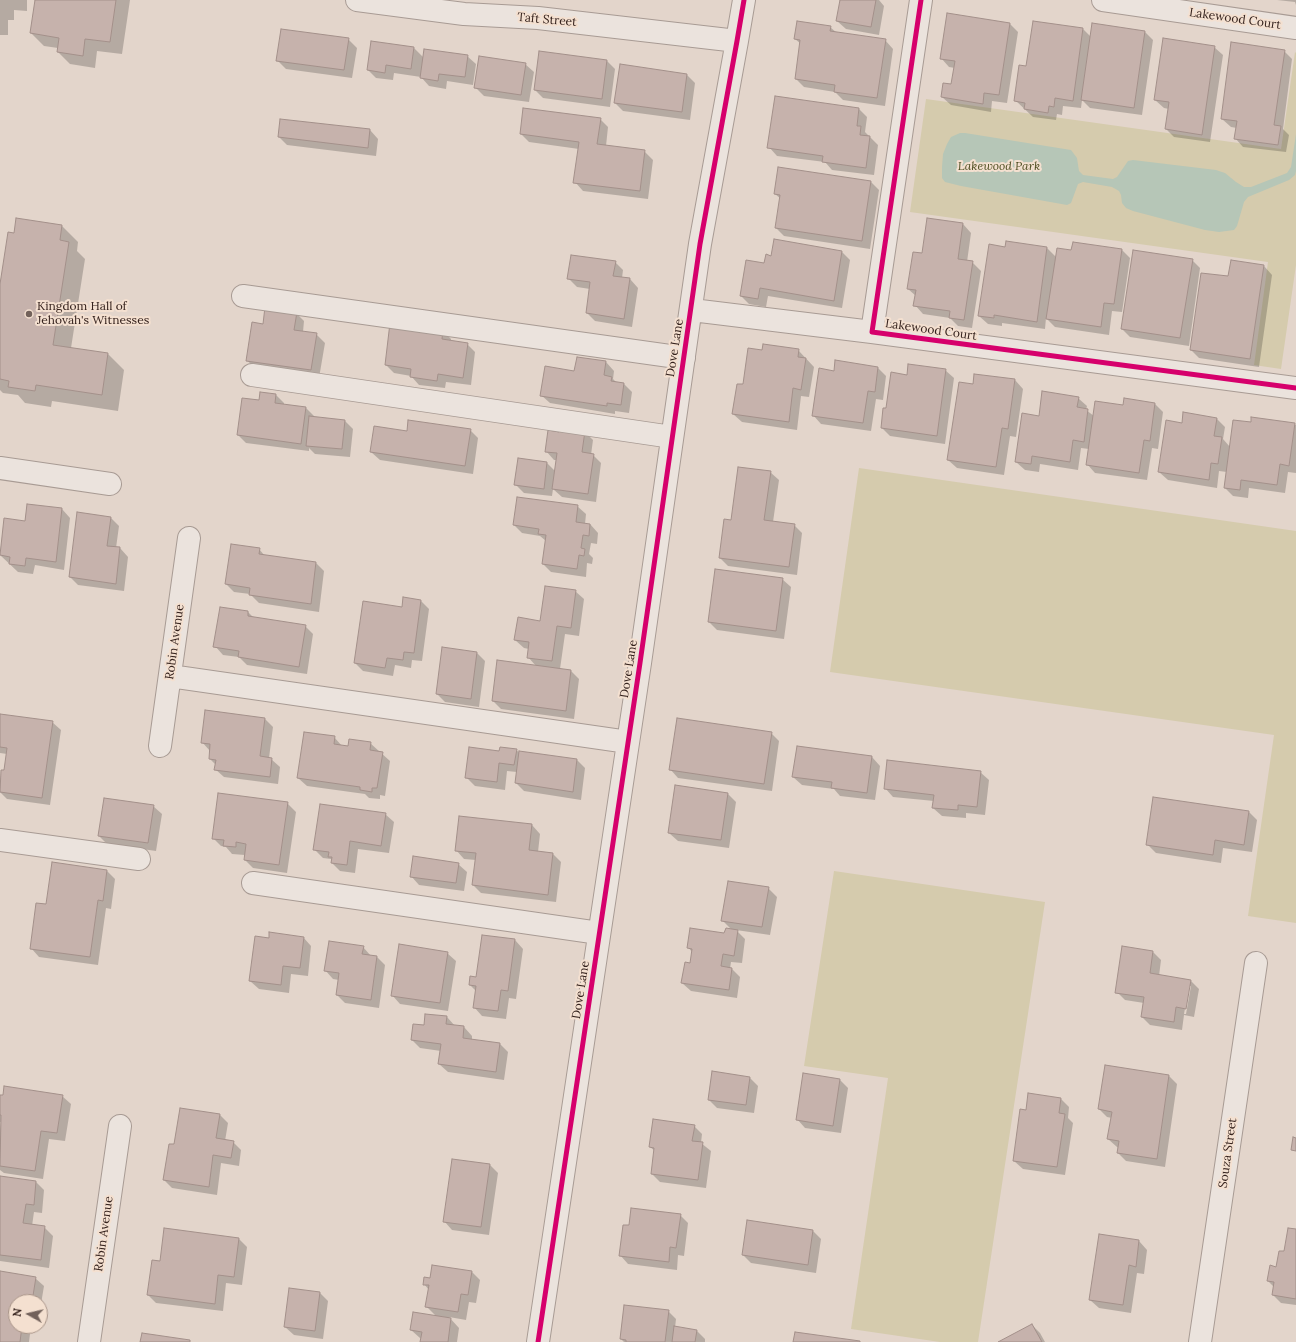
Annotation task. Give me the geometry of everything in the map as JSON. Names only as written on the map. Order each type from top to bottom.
[{"type":"street","name":"Taft Street","points":[[357,0],[464,14],[538,18],[737,41]]},
{"type":"street","name":"Dove Lane","points":[[538,1342],[692,310],[700,244],[744,0]]},
{"type":"street","name":"Lakewood Court","points":[[921,0],[872,332],[1296,388]]},
{"type":"street","name":"Lakewood Court","points":[[1103,0],[1296,28]]},
{"type":"street","points":[[243,296],[684,358]]},
{"type":"street","points":[[692,310],[872,332]]},
{"type":"street","points":[[252,375],[672,437]]},
{"type":"street","points":[[0,468],[110,484]]},
{"type":"street","name":"Robin Avenue","points":[[160,746],[189,538]]},
{"type":"street","points":[[170,676],[628,742]]},
{"type":"street","points":[[0,840],[139,859]]},
{"type":"street","points":[[253,883],[599,933]]},
{"type":"street","name":"Souza Street","points":[[1200,1342],[1256,963]]},
{"type":"street","name":"Robin Avenue","points":[[89,1342],[120,1126]]},
{"type":"green space","name":"Lakewood Park","points":[[1295,52],[1296,265],[1281,369],[1254,365],[1268,262],[910,212],[926,99],[1281,149]]},
{"type":"green space","points":[[859,468],[1296,531],[1296,923],[1248,916],[1274,735],[830,672]]},
{"type":"green space","points":[[834,871],[1045,902],[978,1342],[940,1342],[851,1329],[888,1078],[804,1066]]},
{"type":"shaded area","points":[[960,133],[1071,150],[1077,158],[1079,171],[1083,175],[1113,179],[1117,177],[1128,161],[1133,160],[1216,170],[1225,173],[1244,187],[1251,187],[1287,173],[1291,167],[1296,134],[1296,171],[1295,175],[1289,180],[1248,197],[1244,202],[1237,226],[1234,230],[1219,232],[1205,230],[1133,211],[1126,208],[1122,203],[1119,191],[1112,187],[1083,182],[1078,184],[1071,203],[1067,205],[945,182],[942,178],[943,154],[951,137]]},
{"type":"building","points":[[35,0],[116,0],[110,42],[85,39],[83,56],[57,52],[59,38],[30,33]]},
{"type":"building","points":[[840,0],[876,0],[871,27],[836,21]]},
{"type":"building","points":[[947,13],[1010,23],[999,95],[984,93],[983,104],[941,97],[943,83],[951,84],[955,61],[940,59]]},
{"type":"building","points":[[797,21],[831,26],[830,31],[886,39],[877,98],[834,92],[835,85],[795,79],[800,40],[794,39]]},
{"type":"building","points":[[1033,21],[1083,28],[1073,101],[1055,98],[1054,107],[1049,106],[1048,113],[1024,109],[1025,103],[1014,101],[1019,65],[1026,66]]},
{"type":"building","points":[[1092,23],[1145,31],[1134,108],[1081,100]]},
{"type":"building","points":[[281,29],[349,38],[344,70],[276,61]]},
{"type":"building","points":[[1163,38],[1215,46],[1202,135],[1165,129],[1169,102],[1154,100]]},
{"type":"building","points":[[371,41],[414,47],[411,69],[386,65],[385,73],[367,70]]},
{"type":"building","points":[[1231,42],[1285,50],[1274,125],[1281,126],[1278,145],[1234,139],[1237,121],[1221,119]]},
{"type":"building","points":[[424,49],[468,55],[465,77],[439,74],[438,81],[420,78]]},
{"type":"building","points":[[539,51],[607,60],[602,99],[534,90]]},
{"type":"building","points":[[479,56],[526,63],[521,95],[474,88]]},
{"type":"building","points":[[620,64],[687,74],[682,112],[614,103]]},
{"type":"building","points":[[775,96],[859,108],[857,126],[861,126],[860,135],[870,136],[866,168],[822,162],[823,156],[767,148]]},
{"type":"building","points":[[523,108],[601,118],[597,144],[645,150],[640,191],[573,183],[579,142],[520,134]]},
{"type":"building","points":[[280,119],[370,129],[368,148],[278,137]]},
{"type":"building","points":[[778,167],[871,181],[862,241],[775,228],[780,195],[774,194]]},
{"type":"building","name":"Kingdom Hall of Jehovah's Witnesses","points":[[16,218],[62,225],[60,240],[69,242],[53,345],[108,353],[102,395],[36,385],[35,391],[8,387],[9,381],[0,379],[0,284],[8,232],[14,233]]},
{"type":"building","points":[[927,218],[963,223],[958,259],[973,261],[964,320],[949,318],[950,311],[913,306],[916,290],[907,289],[913,252],[922,253]]},
{"type":"building","points":[[774,239],[842,251],[834,301],[760,288],[758,299],[740,296],[746,260],[764,263],[766,254],[771,256]]},
{"type":"building","points":[[1006,241],[1047,247],[1037,322],[994,315],[994,318],[978,316],[989,244],[1005,247]]},
{"type":"building","points":[[1073,242],[1122,249],[1114,304],[1104,303],[1101,327],[1046,319],[1057,248],[1071,250]]},
{"type":"building","points":[[1133,250],[1193,259],[1180,338],[1121,329]]},
{"type":"building","points":[[571,255],[616,261],[613,276],[630,278],[624,319],[586,313],[590,282],[567,279]]},
{"type":"building","points":[[1231,260],[1264,265],[1250,359],[1190,350],[1201,273],[1228,276]]},
{"type":"building","points":[[265,307],[297,312],[294,330],[317,333],[311,370],[246,361],[252,322],[263,324]]},
{"type":"building","points":[[390,323],[443,330],[442,339],[468,343],[463,378],[438,374],[437,381],[410,377],[411,369],[385,365]]},
{"type":"building","points":[[763,344],[799,349],[798,357],[806,358],[801,390],[793,388],[789,422],[732,414],[737,384],[743,384],[748,348],[762,350]]},
{"type":"building","points":[[577,357],[606,361],[604,375],[612,377],[611,381],[624,383],[621,405],[607,403],[607,406],[540,396],[545,366],[574,371]]},
{"type":"building","points":[[835,360],[878,367],[875,392],[868,391],[863,423],[812,416],[819,368],[834,371]]},
{"type":"building","points":[[908,364],[946,369],[937,436],[881,428],[883,408],[886,408],[891,372],[907,375]]},
{"type":"building","points":[[974,374],[1015,379],[1008,429],[1002,428],[996,467],[947,460],[959,382],[973,384]]},
{"type":"building","points":[[1042,391],[1079,397],[1077,407],[1088,409],[1084,442],[1073,440],[1070,462],[1032,456],[1031,464],[1015,462],[1022,413],[1039,416]]},
{"type":"building","points":[[260,392],[276,394],[275,403],[306,407],[301,444],[237,435],[242,398],[259,400]]},
{"type":"building","points":[[1124,398],[1155,403],[1150,441],[1144,440],[1139,473],[1086,465],[1095,401],[1123,405]]},
{"type":"building","points":[[1183,412],[1217,418],[1214,436],[1222,437],[1218,464],[1211,463],[1209,480],[1158,472],[1166,420],[1182,423]]},
{"type":"building","points":[[309,416],[345,420],[342,449],[306,446]]},
{"type":"building","points":[[1251,417],[1295,423],[1289,466],[1280,464],[1277,485],[1241,480],[1240,490],[1224,488],[1233,420],[1251,422]]},
{"type":"building","points":[[408,420],[471,429],[465,466],[370,452],[374,426],[407,431]]},
{"type":"building","points":[[560,427],[585,431],[582,452],[594,454],[588,494],[552,489],[557,453],[545,452],[548,430],[559,432]]},
{"type":"building","points":[[518,458],[547,462],[544,489],[514,485]]},
{"type":"building","points":[[738,467],[771,471],[764,520],[795,524],[789,567],[719,558],[724,519],[731,520]]},
{"type":"building","points":[[517,497],[578,505],[576,522],[590,524],[589,536],[583,535],[581,548],[585,549],[584,556],[579,555],[577,569],[542,564],[546,535],[538,534],[539,529],[513,525]]},
{"type":"building","points":[[27,504],[62,508],[56,562],[26,558],[25,566],[9,564],[10,557],[0,555],[4,518],[25,521]]},
{"type":"building","points":[[77,512],[111,517],[107,546],[120,547],[116,584],[69,577]]},
{"type":"building","points":[[231,544],[260,548],[259,554],[316,562],[311,604],[249,595],[250,588],[225,584]]},
{"type":"building","points":[[715,569],[783,578],[776,631],[708,622]]},
{"type":"building","points":[[545,586],[576,590],[571,628],[557,626],[552,661],[527,658],[529,642],[514,640],[518,617],[540,621]]},
{"type":"building","points":[[403,597],[421,600],[414,653],[404,652],[403,660],[387,658],[385,668],[354,663],[363,601],[402,607]]},
{"type":"building","points":[[220,607],[248,611],[248,616],[306,625],[299,667],[238,657],[239,651],[213,647]]},
{"type":"building","points":[[442,647],[477,652],[471,699],[436,694]]},
{"type":"building","points":[[497,660],[571,670],[566,711],[492,701]]},
{"type":"building","points":[[205,710],[265,718],[260,756],[272,758],[270,777],[214,770],[216,760],[209,759],[210,744],[201,743]]},
{"type":"building","points":[[0,714],[53,721],[42,798],[0,792],[1,770],[4,770],[7,748],[0,747]]},
{"type":"building","points":[[677,718],[772,732],[764,784],[669,770]]},
{"type":"building","points":[[304,732],[335,736],[334,744],[348,746],[349,739],[371,742],[370,750],[383,752],[377,788],[372,788],[372,792],[360,790],[360,787],[297,778]]},
{"type":"building","points":[[797,746],[872,756],[867,793],[831,788],[832,782],[792,777]]},
{"type":"building","points":[[469,747],[499,751],[500,747],[517,749],[514,765],[499,763],[497,782],[465,778]]},
{"type":"building","points":[[519,751],[577,759],[573,792],[515,783]]},
{"type":"building","points":[[887,760],[981,771],[977,807],[958,805],[958,810],[932,808],[934,795],[884,789]]},
{"type":"building","points":[[675,785],[728,793],[721,840],[668,833]]},
{"type":"building","points":[[218,793],[288,802],[279,865],[244,860],[246,844],[236,842],[236,847],[223,846],[224,840],[212,839]]},
{"type":"building","points":[[1153,797],[1249,811],[1244,845],[1215,840],[1213,855],[1146,845]]},
{"type":"building","points":[[104,798],[154,805],[148,843],[98,836]]},
{"type":"building","points":[[320,804],[386,813],[381,846],[350,841],[347,865],[331,863],[332,857],[328,857],[329,852],[313,850]]},
{"type":"building","points":[[459,816],[532,824],[529,850],[553,853],[548,895],[472,885],[476,853],[455,851]]},
{"type":"building","points":[[413,856],[459,863],[456,883],[410,877]]},
{"type":"building","points":[[52,862],[107,870],[103,901],[98,900],[90,957],[30,949],[36,903],[46,904]]},
{"type":"building","points":[[728,881],[769,887],[762,927],[721,921]]},
{"type":"building","points":[[690,928],[724,933],[726,928],[738,930],[734,956],[723,954],[721,966],[732,968],[729,990],[681,983],[685,962],[690,963],[692,949],[687,948]]},
{"type":"building","points":[[269,932],[304,937],[300,968],[283,966],[281,985],[249,981],[255,936],[269,938]]},
{"type":"building","points":[[482,935],[515,939],[508,991],[501,990],[498,1011],[473,1008],[476,986],[469,985],[470,976],[476,977]]},
{"type":"building","points":[[329,941],[364,946],[362,954],[377,956],[371,1000],[336,995],[339,973],[324,971]]},
{"type":"building","points":[[399,944],[448,952],[440,1003],[391,996]]},
{"type":"building","points":[[1122,946],[1153,951],[1150,973],[1191,980],[1186,1009],[1176,1007],[1174,1022],[1141,1017],[1144,997],[1115,993]]},
{"type":"building","points":[[425,1014],[447,1016],[446,1024],[464,1026],[463,1038],[500,1043],[496,1072],[438,1064],[441,1044],[411,1040],[413,1024],[424,1025]]},
{"type":"building","points":[[1105,1065],[1169,1075],[1157,1159],[1117,1153],[1119,1141],[1107,1139],[1112,1112],[1098,1109]]},
{"type":"building","points":[[712,1071],[750,1077],[746,1105],[708,1100]]},
{"type":"building","points":[[803,1073],[840,1079],[833,1126],[796,1120]]},
{"type":"building","points":[[4,1086],[63,1095],[57,1133],[41,1131],[35,1171],[0,1166],[0,1095],[3,1095]]},
{"type":"building","points":[[1028,1093],[1061,1098],[1059,1113],[1065,1114],[1057,1167],[1013,1161],[1020,1109],[1026,1110]]},
{"type":"building","points":[[180,1108],[220,1114],[216,1138],[234,1141],[231,1158],[213,1155],[209,1187],[163,1180],[169,1144],[174,1144]]},
{"type":"building","points":[[653,1119],[695,1125],[692,1141],[703,1142],[698,1180],[651,1174],[654,1148],[649,1147]]},
{"type":"building","points":[[1293,1137],[1296,1138],[1296,1151],[1291,1150]]},
{"type":"building","points":[[452,1159],[490,1164],[481,1227],[443,1222]]},
{"type":"building","points":[[0,1176],[36,1181],[34,1205],[26,1204],[23,1223],[45,1226],[41,1260],[0,1255]]},
{"type":"building","points":[[631,1208],[681,1214],[676,1248],[670,1247],[669,1262],[619,1256],[623,1225],[629,1225]]},
{"type":"building","points":[[747,1220],[813,1230],[808,1265],[742,1255]]},
{"type":"building","points":[[164,1228],[239,1238],[234,1277],[218,1275],[215,1304],[147,1295],[152,1260],[160,1261]]},
{"type":"building","points":[[1288,1228],[1296,1229],[1296,1299],[1272,1295],[1274,1282],[1267,1281],[1270,1265],[1276,1267],[1279,1251],[1284,1251]]},
{"type":"building","points":[[1099,1234],[1139,1240],[1136,1267],[1129,1265],[1123,1305],[1089,1300]]},
{"type":"building","points":[[432,1265],[472,1271],[468,1295],[461,1294],[458,1312],[425,1307],[429,1285],[423,1285],[424,1277],[430,1278]]},
{"type":"building","points":[[0,1271],[36,1277],[33,1294],[8,1294],[8,1334],[21,1334],[20,1342],[0,1342]]},
{"type":"building","points":[[289,1288],[320,1292],[315,1331],[284,1327]]},
{"type":"building","points":[[624,1305],[669,1310],[665,1342],[626,1342],[626,1340],[620,1339]]},
{"type":"building","points":[[413,1312],[451,1318],[448,1342],[420,1342],[422,1332],[410,1330]]},
{"type":"building","points":[[1032,1324],[1042,1342],[998,1342]]},
{"type":"building","points":[[674,1326],[697,1330],[695,1342],[672,1342]]},
{"type":"building","points":[[795,1332],[860,1341],[860,1342],[793,1342]]},
{"type":"building","points":[[142,1333],[190,1340],[190,1342],[140,1342]]},
{"type":"cycle path","points":[[538,1342],[640,663],[700,244],[744,0]]},
{"type":"cycle path","points":[[921,0],[872,332],[1296,388]]},
{"type":"place","name":"Kingdom Hall of Jehovah's Witnesses","points":[[29,314]]}]
